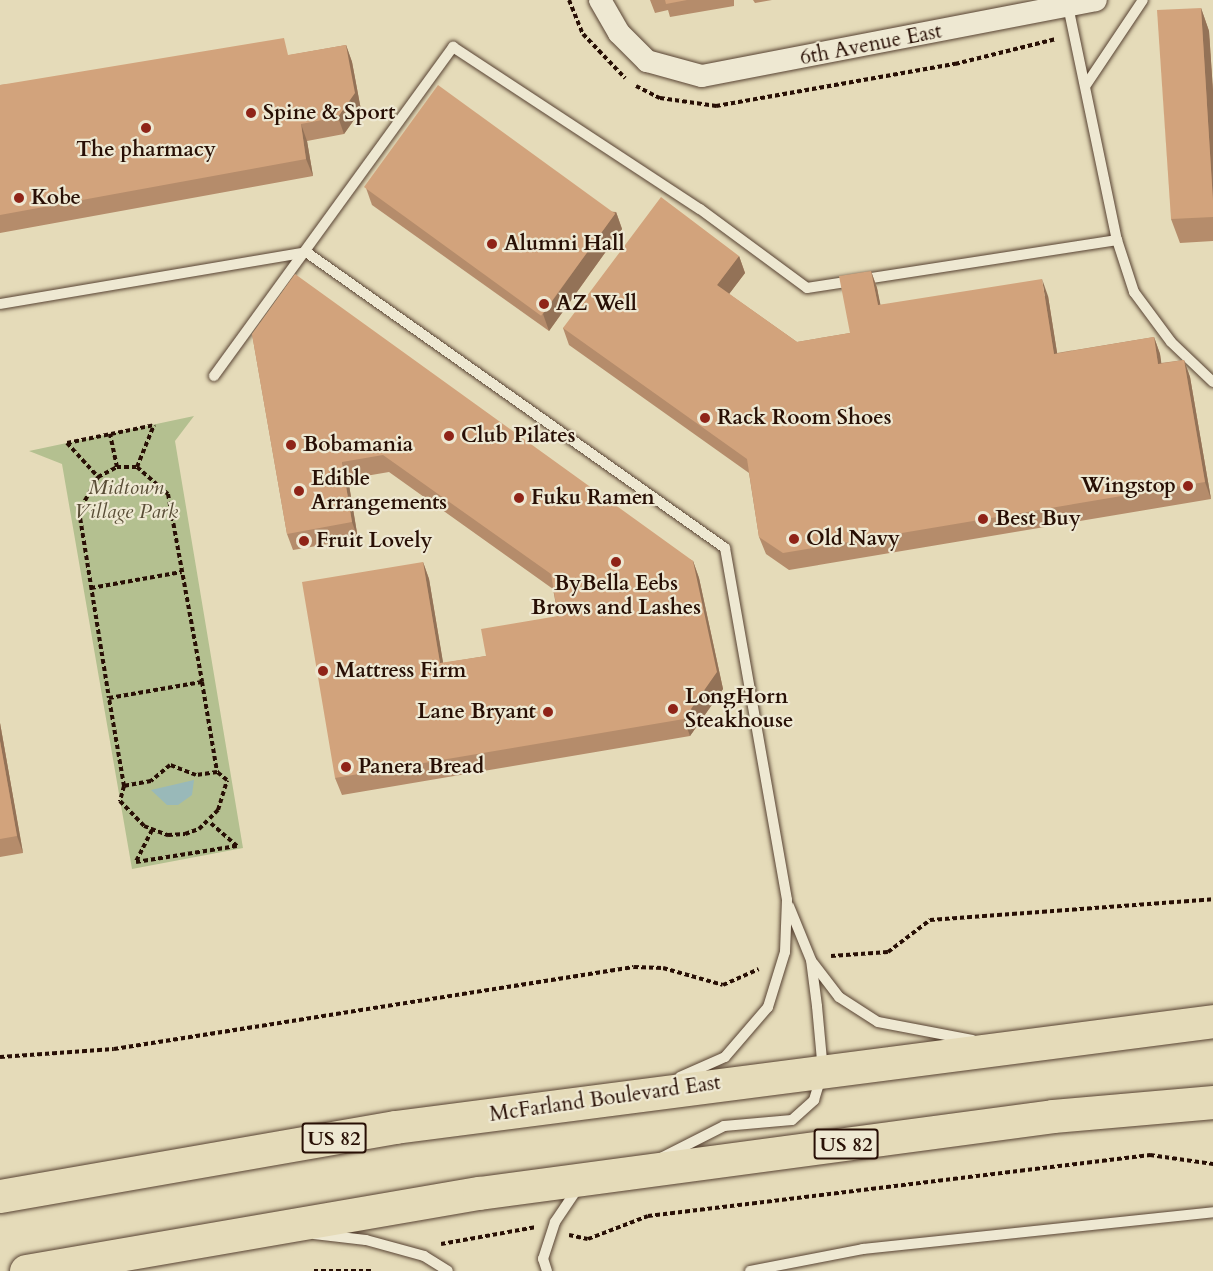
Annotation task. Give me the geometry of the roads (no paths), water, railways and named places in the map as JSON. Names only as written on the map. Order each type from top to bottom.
[{"type":"highway","name":"McFarland Boulevard East","points":[[0,1196],[395,1127],[1213,1021]]},
{"type":"highway","name":"US 82","points":[[26,1271],[268,1229],[584,1179],[1053,1116],[1213,1102]]},
{"type":"street","name":"6th Avenue East","points":[[600,0],[619,33],[647,61],[702,76],[1096,0]]},
{"type":"lane","points":[[1086,85],[1143,0]]},
{"type":"lane","points":[[1068,6],[1117,240],[1134,292],[1151,318],[1213,382]]},
{"type":"lane","points":[[214,376],[453,47],[700,210],[807,288],[1117,240]]},
{"type":"lane","points":[[0,304],[306,252],[725,548],[787,900],[811,960],[839,997],[878,1022],[1001,1047]]},
{"type":"lane","points":[[647,1094],[725,1057],[770,1004],[782,964],[787,900]]},
{"type":"lane","points":[[640,1172],[681,1143],[724,1126],[792,1120],[814,1100],[823,1071],[811,960]]},
{"type":"lane","points":[[548,1271],[543,1258],[555,1222],[584,1179]]},
{"type":"lane","points":[[750,1271],[862,1249],[1213,1212]]},
{"type":"lane","points":[[268,1229],[366,1240],[424,1256],[448,1271]]},
{"type":"water","points":[[194,780],[192,795],[178,805],[167,805],[151,790]]},
{"type":"place","name":"Spine & Sport","points":[[251,113]]},
{"type":"place","name":"The pharmacy","points":[[146,128]]},
{"type":"place","name":"Kobe","points":[[19,198]]},
{"type":"place","name":"Alumni Hall","points":[[492,244]]},
{"type":"place","name":"AZ Well","points":[[544,304]]},
{"type":"place","name":"Rack Room Shoes","points":[[705,418]]},
{"type":"place","name":"Club Pilates","points":[[449,436]]},
{"type":"place","name":"Bobamania","points":[[291,445]]},
{"type":"place","name":"Wingstop","points":[[1188,486]]},
{"type":"place","name":"Edible Arrangements","points":[[299,491]]},
{"type":"place","name":"Fuku Ramen","points":[[519,498]]},
{"type":"place","name":"Best Buy","points":[[983,519]]},
{"type":"place","name":"Old Navy","points":[[794,539]]},
{"type":"place","name":"Fruit Lovely","points":[[304,541]]},
{"type":"place","name":"ByBella Eebs Brows and Lashes","points":[[616,562]]},
{"type":"place","name":"Mattress Firm","points":[[323,671]]},
{"type":"place","name":"LongHorn Steakhouse","points":[[673,709]]},
{"type":"place","name":"Lane Bryant","points":[[548,712]]},
{"type":"place","name":"Panera Bread","points":[[346,767]]},
{"type":"park label","name":"Midtown Village Park","points":[[126,500]]}]
